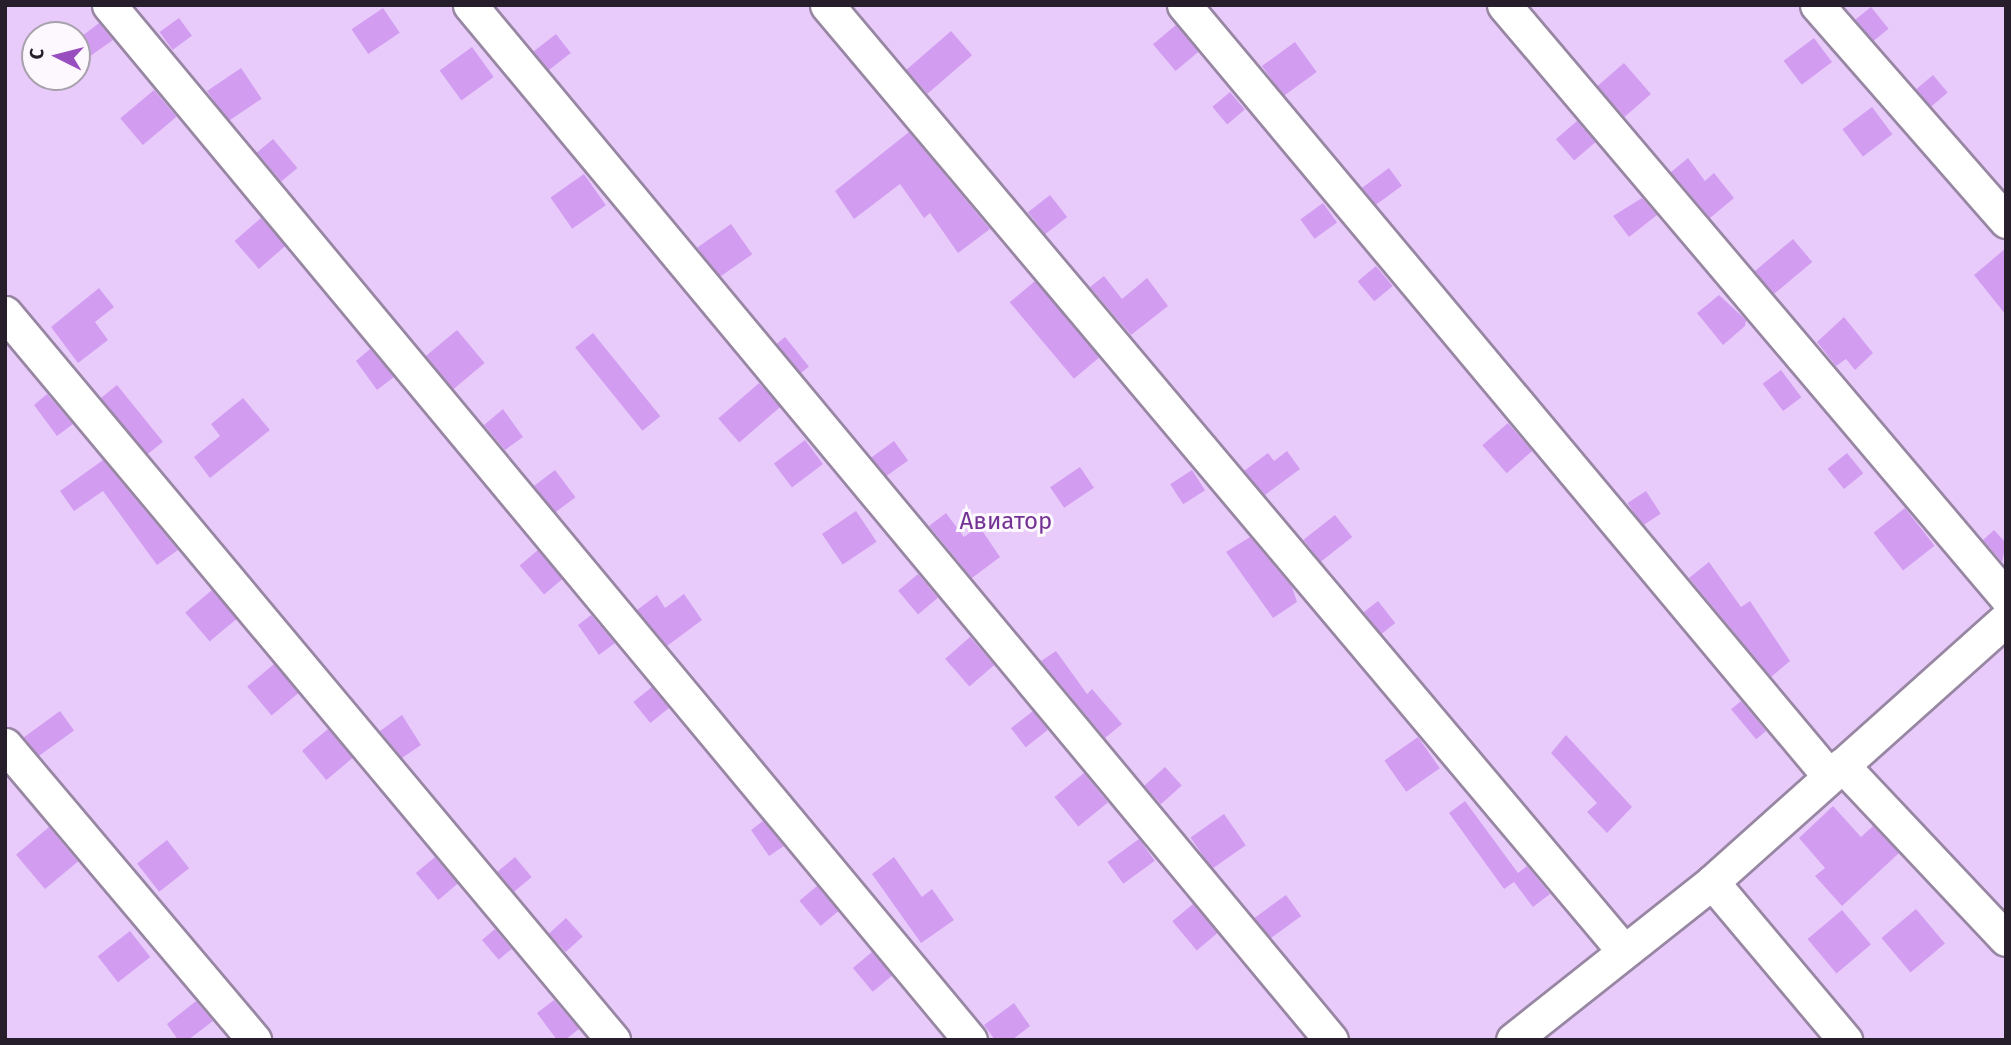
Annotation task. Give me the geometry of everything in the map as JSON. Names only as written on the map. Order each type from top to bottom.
[{"type":"street","points":[[109,5],[970,1040]]},
{"type":"street","points":[[470,5],[1331,1040]]},
{"type":"street","points":[[827,5],[1623,950]]},
{"type":"street","points":[[1184,5],[1835,770],[2006,939]]},
{"type":"street","points":[[1504,5],[2006,597]]},
{"type":"street","points":[[1817,5],[2006,221]]},
{"type":"street","points":[[5,313],[613,1040]]},
{"type":"street","points":[[1517,1038],[1712,881],[2006,619]]},
{"type":"street","points":[[5,745],[254,1040]]},
{"type":"street","points":[[1712,881],[1845,1040]]},
{"type":"green space","name":"Авиатор","points":[[5,5],[2006,5],[2006,1040],[5,1040]]},
{"type":"building","points":[[1871,7],[1889,29],[1873,41],[1855,20]]},
{"type":"building","points":[[383,8],[400,33],[368,54],[351,29]]},
{"type":"building","points":[[179,18],[192,36],[173,50],[160,32]]},
{"type":"building","points":[[99,23],[113,40],[91,55],[91,29]]},
{"type":"building","points":[[1176,25],[1198,52],[1176,71],[1153,44]]},
{"type":"building","points":[[951,31],[972,55],[927,94],[906,70]]},
{"type":"building","points":[[556,34],[571,53],[549,70],[534,51]]},
{"type":"building","points":[[1814,38],[1832,62],[1802,85],[1784,61]]},
{"type":"building","points":[[1295,42],[1317,72],[1284,96],[1262,66]]},
{"type":"building","points":[[472,47],[494,77],[461,100],[440,71]]},
{"type":"building","points":[[1624,63],[1651,94],[1624,117],[1598,86]]},
{"type":"building","points":[[241,68],[262,99],[228,122],[207,91]]},
{"type":"building","points":[[1933,75],[1948,93],[1931,107],[1916,89]]},
{"type":"building","points":[[154,90],[176,117],[143,145],[120,118]]},
{"type":"building","points":[[1230,92],[1245,110],[1227,124],[1212,107]]},
{"type":"building","points":[[1872,107],[1892,134],[1863,156],[1842,129]]},
{"type":"building","points":[[1577,121],[1595,142],[1574,161],[1556,139]]},
{"type":"building","points":[[909,132],[990,229],[958,253],[930,213],[924,218],[900,184],[854,219],[835,191]]},
{"type":"building","points":[[273,139],[297,168],[281,182],[257,152]]},
{"type":"building","points":[[1688,158],[1705,181],[1714,173],[1734,198],[1710,218],[1671,172]]},
{"type":"building","points":[[1389,168],[1402,186],[1375,205],[1362,187]]},
{"type":"building","points":[[584,174],[606,205],[572,229],[550,198]]},
{"type":"building","points":[[1050,195],[1067,217],[1045,234],[1028,212]]},
{"type":"building","points":[[1642,198],[1657,215],[1629,237],[1613,216]]},
{"type":"building","points":[[1323,203],[1337,222],[1314,239],[1300,219]]},
{"type":"building","points":[[261,218],[285,246],[259,269],[235,241]]},
{"type":"building","points":[[731,224],[752,254],[719,278],[697,248]]},
{"type":"building","points":[[1793,239],[1812,262],[1774,294],[1755,271]]},
{"type":"building","points":[[2006,248],[2006,315],[1974,275]]},
{"type":"building","points":[[1376,266],[1393,286],[1374,301],[1358,281]]},
{"type":"building","points":[[1104,276],[1122,299],[1147,278],[1168,306],[1131,335],[1090,287]]},
{"type":"building","points":[[1035,281],[1099,358],[1074,379],[1010,302]]},
{"type":"building","points":[[99,288],[114,307],[95,322],[108,340],[78,363],[51,327]]},
{"type":"building","points":[[1719,295],[1746,320],[1745,326],[1723,345],[1697,313]]},
{"type":"building","points":[[1844,317],[1873,353],[1855,370],[1846,359],[1836,366],[1817,342]]},
{"type":"building","points":[[457,330],[485,363],[453,389],[426,356]]},
{"type":"building","points":[[593,333],[660,416],[642,431],[575,347]]},
{"type":"building","points":[[785,337],[809,367],[800,373],[776,344]]},
{"type":"building","points":[[370,349],[394,377],[377,390],[356,361]]},
{"type":"building","points":[[1781,370],[1801,397],[1783,411],[1763,384]]},
{"type":"building","points":[[759,383],[780,407],[739,443],[718,418]]},
{"type":"building","points":[[117,385],[163,442],[147,455],[101,398]]},
{"type":"building","points":[[47,394],[73,424],[57,436],[34,405]]},
{"type":"building","points":[[243,398],[270,430],[210,478],[194,457],[220,436],[211,424]]},
{"type":"building","points":[[503,409],[523,437],[505,450],[484,425]]},
{"type":"building","points":[[1508,423],[1532,451],[1507,473],[1482,445]]},
{"type":"building","points":[[805,440],[823,464],[792,487],[774,463]]},
{"type":"building","points":[[894,441],[908,460],[885,477],[871,457]]},
{"type":"building","points":[[1287,451],[1300,469],[1265,495],[1244,471],[1268,453],[1274,461]]},
{"type":"building","points":[[1847,453],[1863,473],[1844,489],[1828,469]]},
{"type":"building","points":[[103,460],[178,550],[157,565],[103,491],[74,511],[60,491]]},
{"type":"building","points":[[1080,467],[1094,488],[1064,508],[1050,487]]},
{"type":"building","points":[[555,470],[575,497],[555,513],[534,486]]},
{"type":"building","points":[[1192,470],[1205,490],[1183,504],[1170,484]]},
{"type":"building","points":[[1646,491],[1661,514],[1642,526],[1628,503]]},
{"type":"building","points":[[1905,508],[1935,546],[1903,570],[1873,533]]},
{"type":"building","points":[[856,511],[877,542],[843,565],[822,534]]},
{"type":"building","points":[[946,513],[964,537],[979,526],[1000,557],[972,578],[929,526]]},
{"type":"building","points":[[1335,515],[1352,537],[1321,562],[1303,540]]},
{"type":"building","points":[[1994,530],[2006,543],[2002,562],[1983,540]]},
{"type":"building","points":[[1250,537],[1292,587],[1297,602],[1273,618],[1226,552]]},
{"type":"building","points":[[538,550],[562,579],[544,595],[520,565]]},
{"type":"building","points":[[1709,562],[1741,607],[1750,601],[1790,661],[1771,677],[1689,578]]},
{"type":"building","points":[[918,574],[938,598],[918,614],[898,591]]},
{"type":"building","points":[[212,590],[236,619],[210,642],[185,612]]},
{"type":"building","points":[[684,594],[702,620],[667,646],[637,610],[657,595],[665,608]]},
{"type":"building","points":[[1378,601],[1395,623],[1381,634],[1364,612]]},
{"type":"building","points":[[591,615],[615,643],[599,655],[578,625]]},
{"type":"building","points":[[970,637],[994,665],[969,687],[945,659]]},
{"type":"building","points":[[1056,651],[1087,694],[1092,689],[1122,724],[1105,738],[1041,661]]},
{"type":"building","points":[[274,664],[298,693],[272,716],[247,686]]},
{"type":"building","points":[[652,687],[669,708],[650,723],[633,702]]},
{"type":"building","points":[[1741,701],[1766,731],[1756,739],[1731,709]]},
{"type":"building","points":[[60,711],[74,730],[38,757],[24,737]]},
{"type":"building","points":[[1033,711],[1048,730],[1026,747],[1011,728]]},
{"type":"building","points":[[402,715],[421,745],[402,758],[380,731]]},
{"type":"building","points":[[328,729],[352,758],[326,780],[302,751]]},
{"type":"building","points":[[1566,735],[1632,807],[1607,833],[1587,812],[1597,803],[1551,753]]},
{"type":"building","points":[[1418,737],[1440,768],[1406,792],[1384,761]]},
{"type":"building","points":[[1165,767],[1182,786],[1161,804],[1144,786]]},
{"type":"building","points":[[1084,773],[1108,803],[1078,826],[1054,797]]},
{"type":"building","points":[[1465,801],[1518,873],[1527,866],[1550,894],[1533,907],[1514,882],[1504,889],[1449,813]]},
{"type":"building","points":[[1833,806],[1861,837],[1873,826],[1899,853],[1842,906],[1815,876],[1825,868],[1799,838]]},
{"type":"building","points":[[1224,814],[1246,845],[1212,869],[1190,838]]},
{"type":"building","points":[[763,821],[784,846],[769,856],[751,830]]},
{"type":"building","points":[[49,827],[78,861],[45,889],[16,855]]},
{"type":"building","points":[[1139,839],[1155,861],[1123,884],[1107,862]]},
{"type":"building","points":[[167,840],[189,868],[159,892],[137,863]]},
{"type":"building","points":[[435,857],[457,884],[438,900],[416,873]]},
{"type":"building","points":[[515,857],[532,877],[514,892],[497,872]]},
{"type":"building","points":[[894,857],[922,897],[932,889],[954,920],[921,943],[872,874]]},
{"type":"building","points":[[817,886],[838,911],[821,926],[799,901]]},
{"type":"building","points":[[1286,895],[1301,916],[1270,939],[1254,918]]},
{"type":"building","points":[[1193,904],[1217,933],[1197,950],[1172,921]]},
{"type":"building","points":[[1916,909],[1945,943],[1910,972],[1882,938]]},
{"type":"building","points":[[1842,910],[1871,944],[1836,973],[1808,939]]},
{"type":"building","points":[[566,918],[583,937],[566,952],[549,933]]},
{"type":"building","points":[[495,929],[512,949],[499,960],[482,940]]},
{"type":"building","points":[[130,931],[150,957],[118,982],[98,956]]},
{"type":"building","points":[[872,952],[892,976],[873,992],[853,968]]},
{"type":"building","points":[[554,1000],[579,1029],[565,1040],[557,1040],[537,1013]]},
{"type":"building","points":[[196,1001],[213,1021],[188,1040],[178,1040],[167,1024]]},
{"type":"building","points":[[1014,1003],[1030,1026],[1012,1040],[995,1040],[984,1025]]}]
